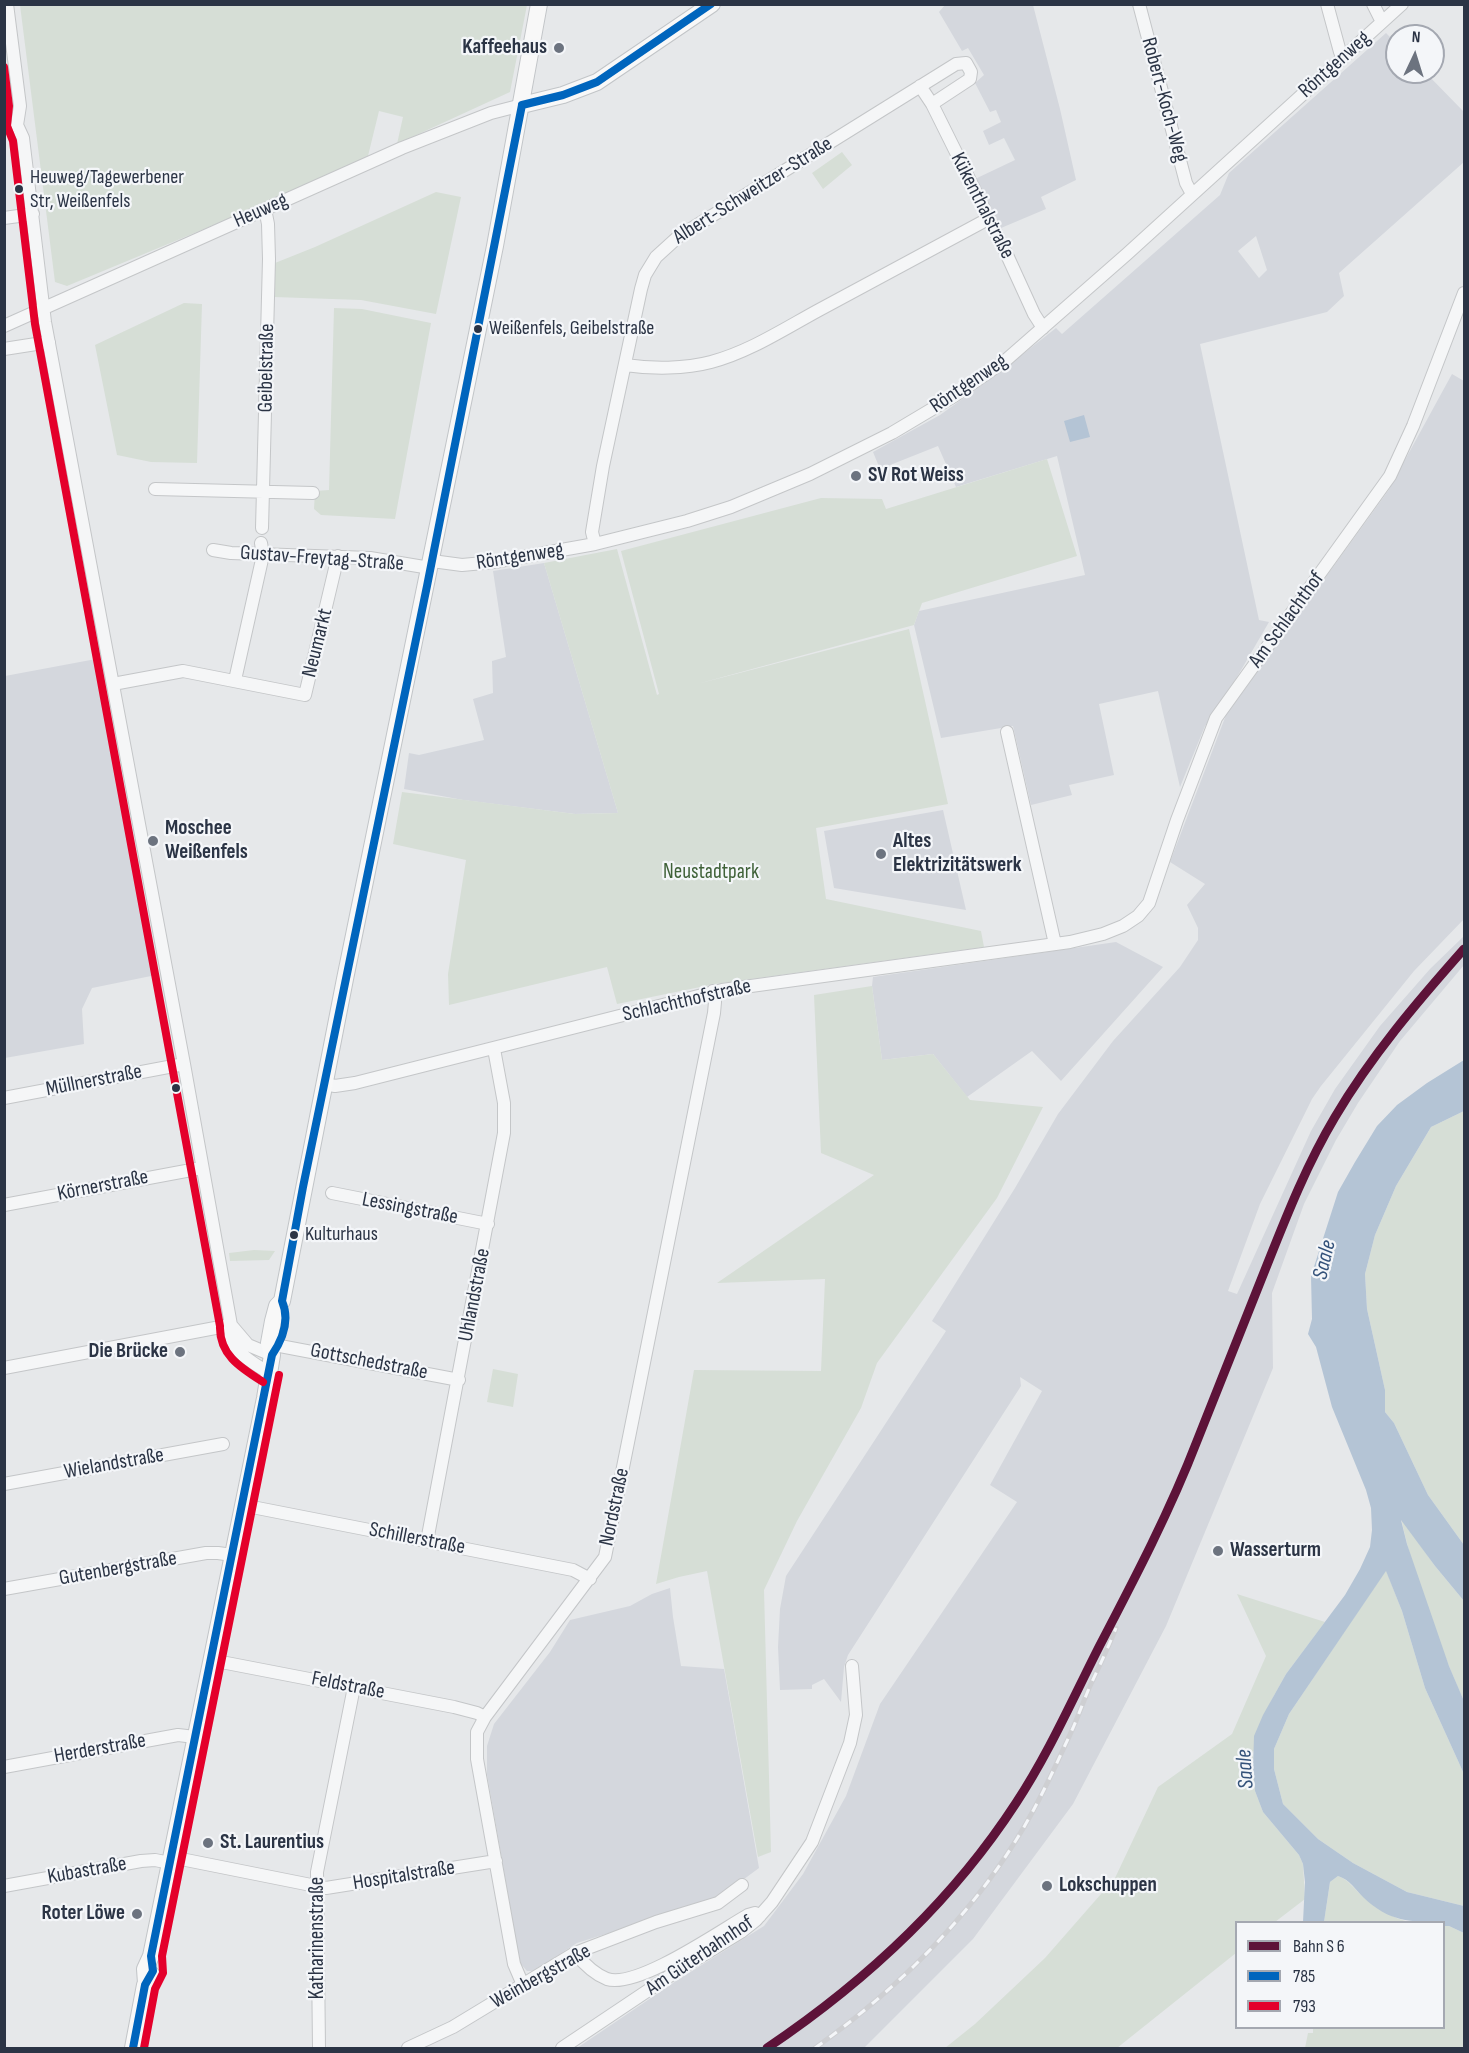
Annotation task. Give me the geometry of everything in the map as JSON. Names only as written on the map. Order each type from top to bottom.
[{"type":"main road","points":[[133,2049],[146,1983],[145,1969],[151,1956],[269,1373],[276,1350],[269,1343],[273,1322],[277,1306],[282,1301],[324,1084],[431,564],[522,105],[539,4]]},
{"type":"main road","points":[[522,105],[597,82],[712,4]]},
{"type":"street","points":[[7,4],[19,99],[20,113],[17,125]]},
{"type":"street","name":"Robert-Koch-Weg","points":[[1139,4],[1186,183],[1192,194]]},
{"type":"street","points":[[1327,4],[1340,52],[1344,57]]},
{"type":"street","points":[[1373,4],[1382,22]]},
{"type":"street","name":"Röntgenweg","points":[[431,564],[465,565],[595,544],[687,521],[810,474],[892,433],[954,396],[1006,360],[1402,4]]},
{"type":"street","name":"Albert-Schweitzer-Straße","points":[[595,544],[592,532],[625,365],[645,275],[656,257],[678,237],[956,64],[966,63],[971,72],[970,79],[932,104]]},
{"type":"street","name":"Kükenthalstraße","points":[[920,86],[932,104],[1008,255],[1034,314],[1043,328]]},
{"type":"street","name":"Heuweg","points":[[4,326],[428,138],[491,112],[522,105]]},
{"type":"street","points":[[4,118],[17,125],[23,138],[49,342],[184,1065],[231,1325],[230,1337],[239,1353],[269,1373]]},
{"type":"street","name":"Geibelstraße","points":[[262,528],[269,259],[265,209]]},
{"type":"street","points":[[4,218],[33,214]]},
{"type":"street","points":[[625,365],[638,367],[698,365],[728,357],[787,328],[988,219]]},
{"type":"street","name":"Am Schlachthof","points":[[1102,934],[1131,922],[1149,903],[1173,829],[1216,718],[1390,476],[1413,426],[1464,292]]},
{"type":"street","points":[[4,349],[49,342]]},
{"type":"street","points":[[155,489],[312,493]]},
{"type":"street","points":[[235,680],[262,549]]},
{"type":"street","name":"Gustav-Freytag-Straße","points":[[213,550],[231,553],[262,549],[431,564]]},
{"type":"street","name":"Neumarkt","points":[[113,684],[183,671],[305,695],[338,556]]},
{"type":"street","points":[[1007,732],[1055,944]]},
{"type":"street","name":"Schlachthofstraße","points":[[324,1084],[335,1086],[355,1083],[713,992],[1055,944],[1102,934]]},
{"type":"street","name":"Nordstraße","points":[[523,1985],[514,1964],[476,1753],[477,1732],[485,1718],[590,1579],[602,1562],[606,1551],[714,1013],[713,992]]},
{"type":"street","name":"Uhlandstraße","points":[[427,1541],[504,1133],[504,1103],[494,1049]]},
{"type":"street","name":"Müllnerstraße","points":[[4,1098],[184,1065]]},
{"type":"street","name":"Körnerstraße","points":[[4,1204],[202,1168]]},
{"type":"street","name":"Lessingstraße","points":[[332,1193],[488,1224]]},
{"type":"street","points":[[4,1368],[231,1325]]},
{"type":"street","name":"Gottschedstraße","points":[[231,1325],[248,1345],[459,1380]]},
{"type":"street","name":"Wielandstraße","points":[[4,1484],[223,1444]]},
{"type":"street","name":"Schillerstraße","points":[[242,1505],[573,1570],[590,1579]]},
{"type":"street","name":"Gutenbergstraße","points":[[4,1589],[215,1552],[232,1555]]},
{"type":"street","name":"Feldstraße","points":[[211,1660],[454,1707],[477,1713],[485,1718]]},
{"type":"street","name":"Am Güterbahnhof","points":[[562,2049],[677,1971],[741,1932],[760,1916],[782,1888],[813,1842],[854,1729],[856,1715],[852,1666]]},
{"type":"street","name":"Katharinenstraße","points":[[319,2049],[316,1886],[320,1855],[354,1688]]},
{"type":"street","name":"Herderstraße","points":[[4,1767],[175,1735],[195,1737]]},
{"type":"street","name":"Hospitalstraße","points":[[170,1860],[329,1888],[496,1861]]},
{"type":"street","name":"Kubastraße","points":[[4,1886],[141,1861],[170,1860]]},
{"type":"street","name":"Weinbergstraße","points":[[408,2049],[453,2027],[575,1953],[656,1922],[718,1902],[742,1885]]},
{"type":"street","points":[[575,1953],[586,1967],[608,1979],[621,1980],[650,1972],[748,1915],[755,1913],[760,1916]]},
{"type":"shaded area","points":[[945,5],[1033,5],[1060,109],[1076,180],[1041,197],[1046,209],[1001,228],[975,179],[1015,160],[1004,138],[989,145],[983,131],[1001,122],[996,110],[990,112],[975,83],[984,75],[968,48],[962,51],[939,12]]},
{"type":"shaded area","points":[[1385,34],[1385,84],[1437,84],[1464,112],[1464,162],[1339,273],[1344,296],[1327,312],[1200,344],[1259,620],[1269,622],[1226,696],[1205,726],[1180,787],[1158,691],[1099,704],[1114,775],[1069,785],[1072,795],[1031,805],[1013,726],[941,738],[914,625],[919,611],[1085,575],[1057,456],[956,487],[938,446],[880,469],[873,452],[940,415],[1056,328],[1062,334],[1220,195],[1229,173]],"holes":[[[1256,236],[1267,270],[1259,278],[1238,251]]]},
{"type":"shaded area","points":[[1452,374],[1464,381],[1464,919],[1414,971],[1312,1099],[1260,1204],[1228,1291],[1237,1294],[1311,1131],[1335,1089],[1380,1026],[1430,969],[1464,936],[1464,965],[1400,1041],[1358,1103],[1336,1140],[1304,1204],[1272,1293],[1273,1368],[1166,1626],[1073,1804],[973,1939],[864,2048],[577,2048],[676,1981],[764,1926],[803,1874],[846,1796],[880,1704],[1017,1502],[990,1485],[1042,1391],[1020,1377],[1021,1386],[848,1655],[844,1667],[841,1702],[824,1679],[812,1685],[812,1689],[780,1690],[778,1647],[780,1609],[786,1576],[946,1331],[932,1321],[1058,1114],[1113,1041],[1180,967],[1198,940],[1198,928],[1187,905],[1205,884],[1170,862],[1226,715],[1388,491]]},
{"type":"shaded area","points":[[544,563],[618,813],[575,814],[463,800],[404,789],[409,753],[419,755],[484,740],[473,699],[493,693],[492,661],[506,657],[493,571]]},
{"type":"shaded area","points":[[96,659],[156,975],[92,988],[82,1009],[84,1044],[5,1058],[5,676]]},
{"type":"shaded area","points":[[943,810],[966,910],[834,888],[824,831]]},
{"type":"shaded area","points":[[1116,942],[1163,967],[1061,1081],[1032,1051],[967,1097],[933,1054],[882,1060],[872,986],[873,977]]},
{"type":"shaded area","points":[[670,1588],[681,1666],[724,1669],[759,1868],[717,1899],[577,1943],[534,1971],[527,1971],[520,1963],[487,1774],[487,1746],[494,1724],[550,1652],[570,1620],[630,1606],[652,1594]]},
{"type":"green space","points":[[20,5],[527,5],[510,92],[397,144],[403,117],[379,111],[368,156],[298,190],[67,286],[55,282]]},
{"type":"green space","points":[[842,152],[852,165],[823,189],[812,173]]},
{"type":"green space","points":[[436,192],[461,197],[436,314],[361,300],[274,297],[275,263]]},
{"type":"green space","points":[[184,303],[202,304],[197,463],[151,462],[117,455],[95,345]]},
{"type":"green space","points":[[334,308],[362,309],[431,323],[395,519],[321,515],[314,509],[315,491],[329,490]]},
{"type":"green space","name":"Neustadtpark","points":[[1047,459],[1077,556],[922,603],[914,625],[697,684],[909,629],[948,804],[816,828],[826,899],[981,931],[984,947],[715,984],[617,1004],[607,967],[449,1005],[448,974],[466,860],[393,844],[402,792],[575,814],[618,813],[544,563],[617,549],[657,695],[659,694],[621,551],[821,498],[882,499],[886,509]]},
{"type":"green space","points":[[872,986],[882,1060],[933,1054],[970,1100],[1043,1107],[997,1198],[877,1363],[861,1408],[797,1521],[764,1590],[771,1852],[758,1857],[707,1571],[656,1584],[694,1370],[821,1371],[825,1279],[717,1283],[874,1175],[821,1153],[814,995]]},
{"type":"green space","points":[[1464,1111],[1464,1545],[1428,1495],[1394,1423],[1385,1412],[1385,1390],[1367,1309],[1365,1274],[1375,1235],[1396,1186],[1431,1127]]},
{"type":"green space","points":[[254,1250],[275,1251],[269,1260],[230,1261],[229,1253]]},
{"type":"green space","points":[[493,1369],[518,1374],[513,1407],[487,1402]]},
{"type":"green space","points":[[1401,1518],[1435,1566],[1464,1601],[1464,1701],[1428,1611]]},
{"type":"green space","points":[[1386,1570],[1402,1611],[1425,1688],[1464,1774],[1464,1906],[1407,1892],[1353,1863],[1318,1839],[1283,1804],[1274,1769],[1274,1749],[1289,1714]]},
{"type":"green space","points":[[1237,1594],[1325,1622],[1286,1674],[1271,1701],[1253,1753],[1255,1791],[1263,1812],[1299,1855],[1303,1864],[1305,1899],[1276,1921],[1235,1921],[1235,1954],[1117,2048],[945,2048],[975,2024],[1045,1958],[1115,1878],[1158,1787],[1232,1734],[1266,1656]]},
{"type":"green space","points":[[1338,1876],[1346,1880],[1380,1909],[1407,1921],[1324,1921],[1330,1882]]},
{"type":"green space","points":[[1445,1926],[1464,1933],[1464,2048],[1305,2048],[1308,2033],[1313,2033],[1313,2029],[1445,2029]]},
{"type":"water","points":[[1084,415],[1090,437],[1070,442],[1064,421]]},
{"type":"water","name":"Saale","points":[[1464,1060],[1464,1111],[1431,1127],[1396,1186],[1375,1235],[1365,1274],[1367,1309],[1385,1390],[1385,1412],[1394,1423],[1428,1495],[1464,1545],[1464,1601],[1401,1520],[1449,1666],[1464,1701],[1464,1774],[1425,1688],[1402,1611],[1386,1571],[1289,1714],[1274,1749],[1274,1769],[1283,1804],[1318,1839],[1353,1863],[1407,1892],[1464,1906],[1464,1933],[1445,1926],[1445,1921],[1410,1921],[1391,1916],[1373,1905],[1349,1882],[1338,1876],[1330,1882],[1324,1921],[1303,1921],[1305,1882],[1303,1864],[1299,1855],[1263,1812],[1255,1791],[1253,1769],[1254,1736],[1263,1715],[1286,1674],[1345,1595],[1370,1547],[1372,1530],[1371,1508],[1366,1490],[1332,1407],[1316,1347],[1308,1334],[1312,1319],[1311,1276],[1338,1192],[1355,1162],[1377,1126],[1397,1105]]},
{"type":"railway","points":[[815,2048],[901,1979],[952,1926],[998,1868],[1026,1824],[1047,1784],[1116,1628]]},
{"type":"transit line","name":"785","points":[[522,105],[563,95],[597,82],[711,4]]},
{"type":"transit line","name":"793","points":[[4,67],[9,106],[7,126],[13,141],[35,324],[221,1336],[223,1345],[233,1360],[263,1382]]},
{"type":"transit line","name":"785","points":[[133,2048],[145,1985],[153,1971],[151,1956],[272,1355],[284,1329],[285,1315],[282,1301],[303,1187],[427,586],[522,105]]},
{"type":"transit line","points":[[767,2048],[838,1996],[904,1938],[963,1874],[991,1840],[1016,1803],[1050,1745],[1164,1519],[1286,1218],[1324,1137],[1349,1094],[1379,1051],[1464,949]]},
{"type":"transit line","name":"793","points":[[144,2048],[155,1989],[163,1973],[162,1956],[279,1375]]},
{"type":"place","name":"Kaffeehaus","points":[[559,48]]},
{"type":"place","name":"Heuweg/Tagewerbener Str, Weißenfels","points":[[19,189]]},
{"type":"place","name":"Weißenfels, Geibelstraße","points":[[478,329]]},
{"type":"place","name":"SV Rot Weiss","points":[[856,476]]},
{"type":"place","name":"Moschee Weißenfels","points":[[153,841]]},
{"type":"place","name":"Altes Elektrizitätswerk","points":[[881,854]]},
{"type":"place","name":"Kulturhaus","points":[[294,1235]]},
{"type":"place","name":"Die Brücke","points":[[180,1352]]},
{"type":"place","name":"Wasserturm","points":[[1218,1551]]},
{"type":"place","name":"St. Laurentius","points":[[208,1843]]},
{"type":"place","name":"Lokschuppen","points":[[1047,1886]]},
{"type":"place","name":"Roter Löwe","points":[[137,1914]]}]
